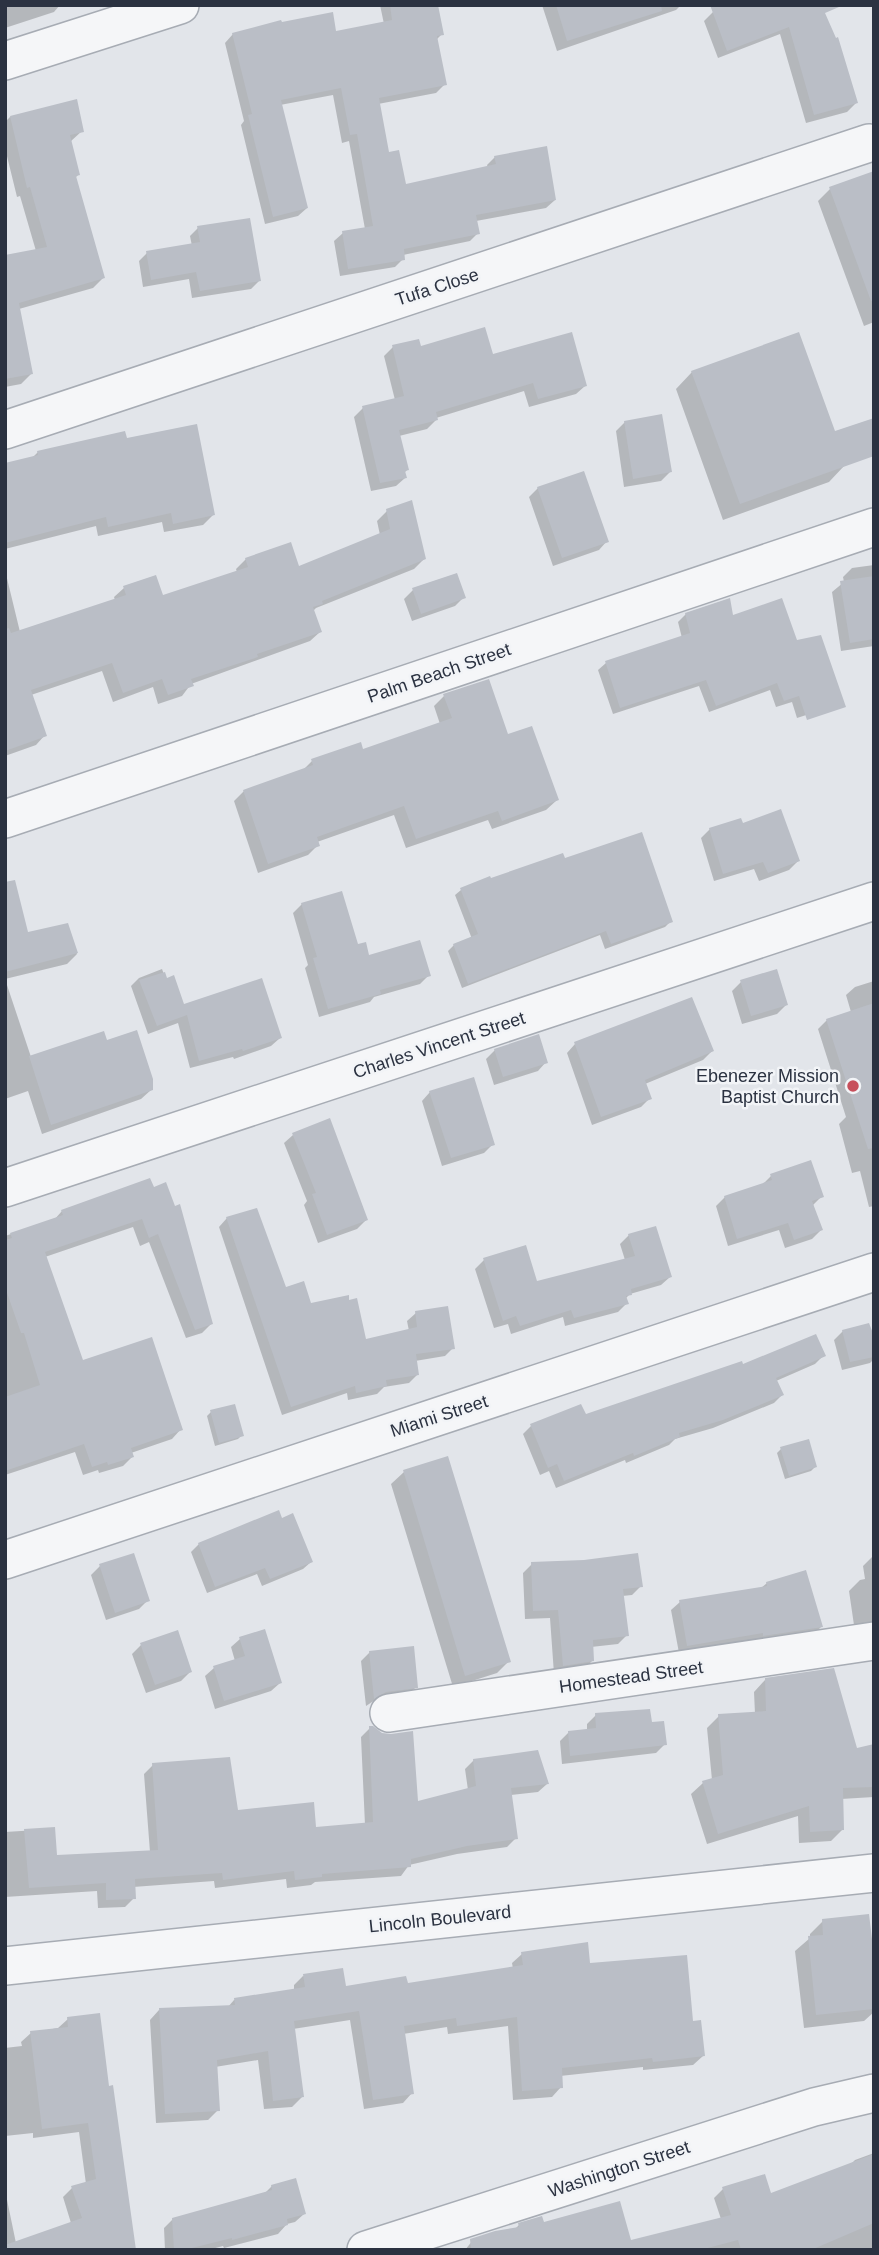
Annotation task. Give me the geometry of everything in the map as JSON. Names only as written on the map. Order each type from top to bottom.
[{"type":"street","points":[[5,61],[180,5]]},
{"type":"street","name":"Tufa Close","points":[[5,430],[869,143]]},
{"type":"street","name":"Palm Beach Street","points":[[5,819],[874,527]]},
{"type":"street","name":"Charles Vincent Street","points":[[5,1188],[874,901]]},
{"type":"street","name":"Miami Street","points":[[5,1560],[874,1272]]},
{"type":"street","name":"Homestead Street","points":[[389,1713],[874,1642]]},
{"type":"street","name":"Lincoln Boulevard","points":[[5,1966],[874,1872]]},
{"type":"street","name":"Washington Street","points":[[366,2250],[814,2107],[874,2093]]},
{"type":"building","points":[[390,5],[438,5],[444,35],[437,36],[447,85],[379,98],[389,152],[399,150],[406,184],[496,164],[494,156],[547,146],[556,200],[476,215],[480,234],[404,249],[405,260],[348,269],[342,231],[373,226],[357,134],[350,135],[341,88],[281,100],[308,208],[273,217],[248,115],[252,114],[232,33],[281,20],[282,22],[333,12],[336,31],[392,20]]},
{"type":"building","points":[[556,5],[661,5],[662,11],[567,41]]},
{"type":"building","points":[[710,5],[838,5],[839,7],[825,13],[836,38],[838,37],[858,103],[814,115],[789,27],[727,51]]},
{"type":"building","points":[[77,99],[84,132],[70,135],[80,175],[76,176],[105,278],[19,303],[33,374],[5,379],[5,255],[47,247],[30,187],[27,188],[10,116]]},
{"type":"building","points":[[874,171],[874,300],[871,301],[829,187]]},
{"type":"building","points":[[250,218],[261,281],[200,291],[196,272],[151,280],[146,251],[200,242],[197,226]]},
{"type":"building","points":[[485,327],[493,354],[572,332],[587,386],[538,399],[533,383],[436,412],[438,420],[399,430],[409,470],[405,471],[407,478],[380,483],[362,406],[404,396],[392,345],[419,339],[421,346]]},
{"type":"building","points":[[799,332],[835,431],[874,418],[874,456],[740,504],[691,371]]},
{"type":"building","points":[[662,414],[672,472],[633,479],[624,421]]},
{"type":"building","points":[[197,424],[215,515],[173,524],[171,513],[108,527],[106,517],[5,543],[5,463],[38,455],[37,451],[125,431],[127,438]]},
{"type":"building","points":[[584,471],[609,542],[562,558],[537,487]]},
{"type":"building","points":[[412,500],[426,559],[313,607],[322,632],[191,679],[194,686],[168,695],[162,679],[123,693],[112,663],[31,690],[47,736],[5,751],[5,629],[9,628],[11,633],[126,595],[123,586],[156,575],[163,595],[248,567],[245,558],[291,542],[299,566],[390,529],[386,509]]},
{"type":"building","points":[[457,573],[466,598],[421,614],[412,588]]},
{"type":"building","points":[[874,576],[874,639],[850,643],[840,581]]},
{"type":"building","points":[[730,598],[733,615],[782,598],[797,640],[821,635],[846,707],[807,720],[799,696],[784,701],[777,683],[716,706],[706,680],[620,708],[605,661],[690,633],[685,613]]},
{"type":"building","points":[[489,679],[508,734],[532,726],[559,800],[502,821],[498,811],[416,839],[404,806],[317,837],[320,846],[268,864],[243,790],[313,765],[311,759],[361,742],[363,749],[452,718],[443,694]]},
{"type":"building","points":[[781,809],[800,861],[768,873],[763,862],[723,874],[709,828],[741,818],[743,823]]},
{"type":"building","points":[[642,832],[673,922],[611,944],[606,931],[468,984],[453,944],[478,934],[460,888],[563,853],[565,858]]},
{"type":"building","points":[[15,880],[28,932],[68,923],[78,953],[5,972],[5,882]]},
{"type":"building","points":[[342,891],[358,944],[366,942],[369,955],[420,940],[431,976],[380,990],[381,994],[328,1009],[313,958],[317,957],[301,903]]},
{"type":"building","points":[[777,969],[788,1005],[751,1016],[740,980]]},
{"type":"building","points":[[165,972],[167,978],[174,975],[184,1004],[262,978],[282,1038],[243,1051],[242,1049],[199,1061],[187,1015],[157,1026],[139,980]]},
{"type":"building","points":[[692,997],[714,1051],[645,1080],[652,1099],[601,1117],[574,1042]]},
{"type":"building","points":[[874,1003],[874,1148],[868,1149],[826,1019]]},
{"type":"building","points":[[137,1030],[153,1079],[153,1090],[51,1125],[29,1056],[104,1031],[107,1040]]},
{"type":"building","points":[[539,1034],[548,1063],[503,1077],[494,1049]]},
{"type":"building","points":[[474,1077],[495,1145],[451,1158],[429,1091]]},
{"type":"building","points":[[330,1118],[368,1220],[327,1235],[312,1194],[316,1193],[292,1133]]},
{"type":"building","points":[[811,1160],[824,1197],[812,1201],[823,1230],[794,1240],[788,1223],[737,1239],[724,1196],[772,1180],[770,1174]]},
{"type":"building","points":[[150,1178],[154,1187],[166,1182],[175,1206],[180,1204],[213,1324],[195,1330],[158,1234],[149,1238],[142,1219],[45,1252],[83,1360],[152,1337],[183,1430],[131,1448],[134,1457],[108,1465],[107,1462],[92,1467],[84,1444],[5,1471],[5,1397],[40,1385],[24,1333],[21,1333],[5,1287],[5,1240],[12,1238],[10,1233],[63,1215],[61,1210]]},
{"type":"building","points":[[257,1208],[286,1287],[304,1281],[311,1303],[349,1295],[349,1300],[357,1298],[366,1339],[417,1327],[415,1311],[448,1306],[455,1349],[416,1354],[419,1375],[386,1380],[387,1386],[356,1393],[355,1386],[291,1407],[226,1217]]},
{"type":"building","points":[[656,1226],[672,1277],[631,1289],[632,1295],[626,1296],[629,1304],[574,1318],[571,1310],[520,1326],[516,1316],[503,1321],[483,1258],[526,1245],[537,1281],[635,1256],[628,1234]]},
{"type":"building","points":[[869,1323],[874,1336],[874,1357],[850,1362],[842,1330]]},
{"type":"building","points":[[816,1334],[826,1356],[776,1378],[784,1395],[723,1420],[679,1433],[680,1437],[564,1481],[557,1464],[548,1468],[530,1424],[581,1404],[586,1414],[742,1361],[743,1364]]},
{"type":"building","points":[[235,1404],[244,1436],[219,1443],[210,1410]]},
{"type":"building","points":[[809,1439],[817,1467],[789,1476],[780,1447]]},
{"type":"building","points":[[448,1456],[511,1662],[465,1676],[403,1470]]},
{"type":"building","points":[[279,1510],[282,1518],[293,1513],[313,1562],[270,1579],[265,1568],[215,1587],[198,1543]]},
{"type":"building","points":[[134,1553],[150,1601],[115,1613],[99,1564]]},
{"type":"building","points":[[638,1553],[643,1587],[623,1589],[629,1636],[593,1640],[594,1661],[563,1666],[558,1610],[533,1611],[531,1562],[584,1560]]},
{"type":"building","points":[[806,1570],[823,1627],[763,1636],[763,1633],[687,1646],[679,1600],[767,1586],[766,1582]]},
{"type":"building","points":[[265,1629],[282,1683],[224,1701],[213,1666],[245,1656],[239,1637]]},
{"type":"building","points":[[178,1630],[192,1672],[155,1685],[140,1643]]},
{"type":"building","points":[[414,1646],[418,1688],[386,1692],[374,1699],[369,1651]]},
{"type":"building","points":[[834,1668],[857,1748],[874,1744],[874,1787],[843,1788],[844,1830],[810,1832],[809,1806],[718,1834],[702,1781],[723,1775],[718,1714],[766,1711],[765,1678]]},
{"type":"building","points":[[650,1709],[652,1722],[664,1721],[667,1745],[570,1756],[568,1731],[596,1728],[595,1713]]},
{"type":"building","points":[[369,1726],[382,1733],[413,1731],[418,1801],[476,1786],[473,1759],[538,1750],[549,1784],[511,1788],[518,1839],[467,1846],[411,1859],[411,1867],[322,1874],[322,1877],[295,1880],[294,1871],[223,1880],[222,1873],[135,1879],[136,1899],[106,1900],[106,1883],[29,1888],[24,1829],[55,1827],[57,1855],[158,1850],[152,1763],[230,1757],[238,1810],[314,1802],[316,1827],[373,1822]]},
{"type":"building","points":[[869,1914],[874,1956],[874,2009],[816,2015],[808,1936],[823,1935],[822,1919]]},
{"type":"building","points":[[588,1942],[590,1963],[687,1955],[693,2021],[701,2020],[705,2056],[653,2062],[652,2058],[562,2068],[563,2088],[522,2091],[517,2017],[457,2026],[456,2018],[404,2026],[414,2094],[373,2100],[359,2011],[294,2021],[304,2097],[273,2101],[268,2051],[217,2060],[220,2111],[165,2114],[159,2008],[235,2005],[234,1998],[305,1987],[303,1974],[343,1968],[346,1986],[406,1976],[408,1983],[523,1965],[521,1952]]},
{"type":"building","points":[[100,2013],[136,2250],[5,2250],[5,2245],[82,2218],[71,2186],[96,2179],[88,2123],[42,2129],[30,2031],[68,2027],[67,2017]]},
{"type":"building","points":[[874,2154],[874,2223],[811,2250],[741,2250],[738,2240],[700,2250],[471,2250],[470,2239],[519,2227],[518,2223],[542,2216],[544,2222],[620,2201],[631,2240],[731,2215],[722,2187],[765,2174],[771,2193]]},
{"type":"building","points":[[296,2178],[306,2214],[287,2219],[288,2225],[232,2240],[174,2250],[172,2218],[272,2190],[271,2185]]},
{"type":"place","name":"Ebenezer Mission Baptist Church","points":[[853,1086]]}]
